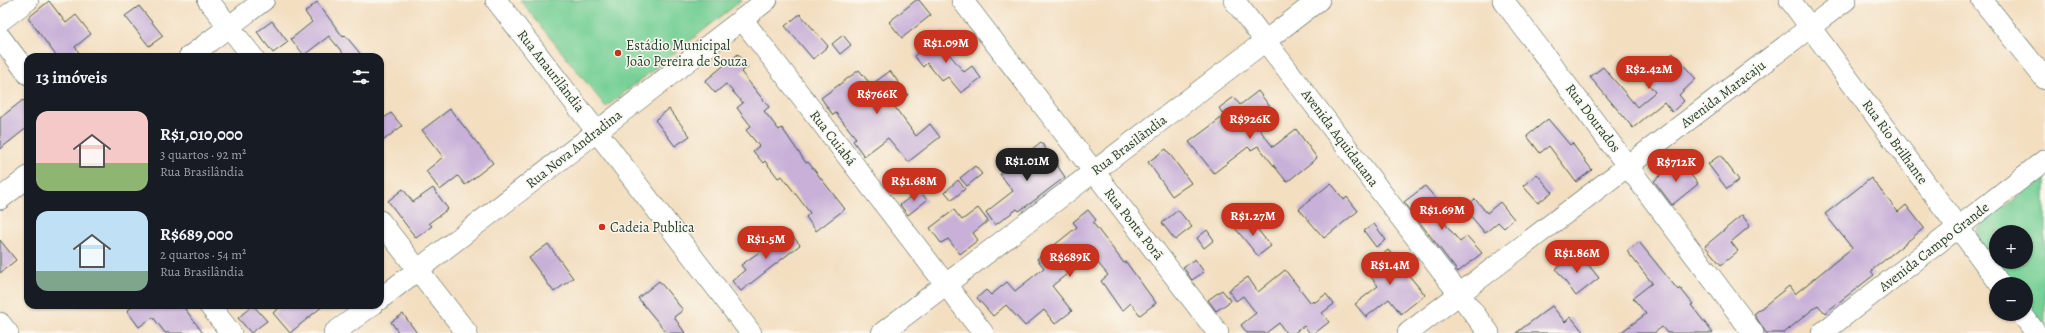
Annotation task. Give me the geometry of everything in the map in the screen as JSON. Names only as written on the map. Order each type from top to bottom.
[{"type":"street","points":[[0,22],[28,0]]},
{"type":"street","points":[[208,0],[250,53]]},
{"type":"street","points":[[194,53],[264,0]]},
{"type":"street","name":"Rua Anaurilândia","points":[[496,0],[752,333]]},
{"type":"street","name":"Rua Nova Andradina","points":[[384,296],[419,271],[597,131],[768,0]]},
{"type":"street","name":"Rua Ponta Porã","points":[[962,0],[1218,333]]},
{"type":"street","name":"Avenida Aquidauana","points":[[1234,0],[1489,333]]},
{"type":"street","name":"Rua Brasilândia","points":[[882,333],[1319,0]]},
{"type":"street","name":"Rua Dourados","points":[[1503,0],[1629,165],[1753,333]]},
{"type":"street","name":"Rua Rio Brilhante","points":[[1790,0],[1995,277]]},
{"type":"street","name":"Avenida Maracaju","points":[[1408,333],[1846,0]]},
{"type":"street","points":[[1982,0],[2045,79]]},
{"type":"street","name":"Rua Cuiabá","points":[[742,19],[983,333]]},
{"type":"street","points":[[0,37],[24,69]]},
{"type":"street","name":"Avenida Campo Grande","points":[[1822,333],[2045,160]]},
{"type":"street","points":[[0,199],[24,180]]},
{"type":"street","points":[[384,226],[467,333]]},
{"type":"street","points":[[211,309],[231,333]]},
{"type":"street","points":[[334,333],[367,309]]},
{"type":"street","points":[[2027,321],[2036,333]]},
{"type":"street","points":[[0,323],[8,333]]},
{"type":"green space","name":"Estádio Municipal João Pereira de Souza","points":[[520,0],[742,0],[606,107]]},
{"type":"green space","points":[[2045,176],[2045,328],[2033,312],[2033,277],[2006,277],[2000,269],[2033,269],[2033,225],[1989,225],[1989,255],[1977,239],[1978,227]]},
{"type":"building","points":[[916,0],[919,0],[931,15],[902,38],[889,22]]},
{"type":"building","points":[[49,1],[66,23],[76,15],[91,34],[75,47],[79,53],[54,53],[28,18]]},
{"type":"building","points":[[317,2],[343,37],[345,35],[360,53],[343,53],[329,36],[307,53],[302,53],[291,39],[312,22],[305,12]]},
{"type":"building","points":[[139,6],[163,36],[149,46],[125,16]]},
{"type":"building","points":[[800,14],[828,46],[813,59],[785,26]]},
{"type":"building","points":[[272,21],[288,42],[273,53],[257,32]]},
{"type":"building","points":[[943,32],[952,43],[945,49],[964,72],[972,66],[981,78],[961,93],[948,77],[942,81],[927,63],[923,67],[914,56]]},
{"type":"building","points":[[843,35],[851,45],[840,54],[832,44]]},
{"type":"building","points":[[1673,53],[1696,79],[1679,95],[1684,101],[1672,112],[1664,102],[1633,128],[1590,77],[1603,67],[1637,107],[1655,92],[1643,78]]},
{"type":"building","points":[[738,54],[748,67],[741,72],[769,107],[764,111],[779,130],[782,128],[806,163],[808,162],[845,209],[816,231],[806,217],[810,213],[782,176],[778,178],[765,161],[763,163],[753,151],[759,146],[746,130],[751,126],[737,108],[743,103],[726,84],[715,93],[705,81]]},
{"type":"building","points":[[859,70],[871,85],[890,71],[908,95],[894,106],[916,136],[930,124],[940,137],[908,162],[888,138],[864,156],[853,141],[856,138],[836,113],[833,115],[821,98]]},
{"type":"building","points":[[1258,91],[1271,108],[1253,121],[1273,147],[1296,129],[1317,158],[1287,182],[1258,146],[1251,150],[1248,147],[1214,173],[1189,142],[1224,116],[1219,108],[1234,97],[1240,105]]},
{"type":"building","points":[[23,100],[24,101],[24,130],[0,149],[0,118]]},
{"type":"building","points":[[450,109],[493,163],[465,185],[458,176],[440,190],[426,171],[443,157],[422,130]]},
{"type":"building","points":[[669,109],[690,136],[675,146],[655,120]]},
{"type":"building","points":[[391,113],[402,126],[384,140],[384,118]]},
{"type":"building","points":[[1548,119],[1570,145],[1572,143],[1592,170],[1576,182],[1549,146],[1540,153],[1527,136]]},
{"type":"building","points":[[1041,142],[1065,177],[1031,203],[1019,211],[1017,209],[995,225],[986,212],[1013,191],[1000,174]]},
{"type":"building","points":[[1166,149],[1191,183],[1172,196],[1148,162]]},
{"type":"building","points":[[1720,155],[1739,180],[1727,189],[1708,164]]},
{"type":"building","points":[[1679,160],[1698,184],[1672,205],[1654,181]]},
{"type":"building","points":[[975,166],[982,174],[967,186],[960,178]]},
{"type":"building","points":[[1537,174],[1552,192],[1538,203],[1523,186]]},
{"type":"building","points":[[1871,178],[1898,212],[1906,205],[1924,228],[1871,271],[1874,275],[1825,313],[1818,305],[1784,333],[1766,333],[1754,314],[1789,286],[1795,294],[1852,248],[1825,214]]},
{"type":"building","points":[[958,180],[965,189],[952,200],[945,192]]},
{"type":"building","points":[[1331,183],[1344,200],[1347,197],[1358,211],[1324,238],[1299,209]]},
{"type":"building","points":[[1425,186],[1437,200],[1430,205],[1460,242],[1467,236],[1482,253],[1458,272],[1404,202]]},
{"type":"building","points":[[433,188],[448,209],[429,223],[432,226],[416,238],[388,201],[403,189],[413,202]]},
{"type":"building","points":[[919,190],[927,200],[908,215],[900,205]]},
{"type":"building","points":[[1475,199],[1487,213],[1500,202],[1514,219],[1504,228],[1498,222],[1485,233],[1464,208]]},
{"type":"building","points":[[978,208],[988,221],[973,233],[978,240],[960,254],[948,239],[941,243],[930,228],[954,210],[962,220]]},
{"type":"building","points":[[1088,210],[1096,220],[1093,223],[1124,263],[1126,262],[1156,303],[1140,315],[1131,303],[1122,311],[1101,281],[1108,275],[1086,249],[1062,268],[1067,274],[1052,286],[1072,311],[1055,324],[1044,310],[1025,326],[1006,305],[993,316],[977,298],[986,290],[991,295],[1007,282],[1015,291],[1044,268],[1037,259],[1077,227],[1073,222]]},
{"type":"building","points":[[1178,210],[1192,227],[1175,240],[1162,223]]},
{"type":"building","points":[[1742,215],[1750,226],[1731,242],[1738,251],[1721,265],[1705,246]]},
{"type":"building","points":[[1248,218],[1271,246],[1258,256],[1235,228]]},
{"type":"building","points":[[1374,224],[1386,240],[1376,247],[1364,231]]},
{"type":"building","points":[[1207,230],[1214,240],[1204,248],[1197,238]]},
{"type":"building","points":[[789,231],[800,245],[741,291],[732,281],[745,270],[741,265]]},
{"type":"building","points":[[0,240],[16,260],[0,273]]},
{"type":"building","points":[[1639,242],[1678,290],[1680,288],[1713,333],[1667,333],[1662,327],[1654,333],[1620,333],[1646,314],[1633,298],[1652,283],[1627,251]]},
{"type":"building","points":[[548,244],[573,278],[554,292],[529,258]]},
{"type":"building","points":[[1388,250],[1425,295],[1401,314],[1389,299],[1366,317],[1355,304],[1378,286],[1365,269]]},
{"type":"building","points":[[1578,252],[1599,278],[1576,296],[1556,269]]},
{"type":"building","points":[[1195,259],[1204,272],[1192,280],[1183,267]]},
{"type":"building","points":[[1285,270],[1311,303],[1313,301],[1314,303],[1326,294],[1334,304],[1322,313],[1329,322],[1315,333],[1310,333],[1304,326],[1294,333],[1286,333],[1279,323],[1266,333],[1247,333],[1241,325],[1256,313],[1243,296],[1236,301],[1229,290],[1248,277],[1258,292]]},
{"type":"building","points":[[659,281],[683,310],[674,317],[685,333],[667,333],[638,298]]},
{"type":"building","points":[[1222,290],[1231,301],[1216,311],[1208,300]]},
{"type":"building","points":[[1552,306],[1565,322],[1571,317],[1584,333],[1516,333]]},
{"type":"building","points":[[130,309],[185,309],[203,333],[165,333],[153,317],[139,327],[127,311]]},
{"type":"building","points":[[248,309],[256,309],[267,321],[251,333],[238,318]]},
{"type":"building","points":[[278,309],[319,309],[290,333],[273,313]]},
{"type":"building","points":[[403,314],[417,333],[399,333],[391,322]]},
{"type":"place","name":"Estádio Municipal João Pereira de Souza","points":[[618,53]]},
{"type":"place","name":"Cadeia Publica","points":[[602,227]]}]
